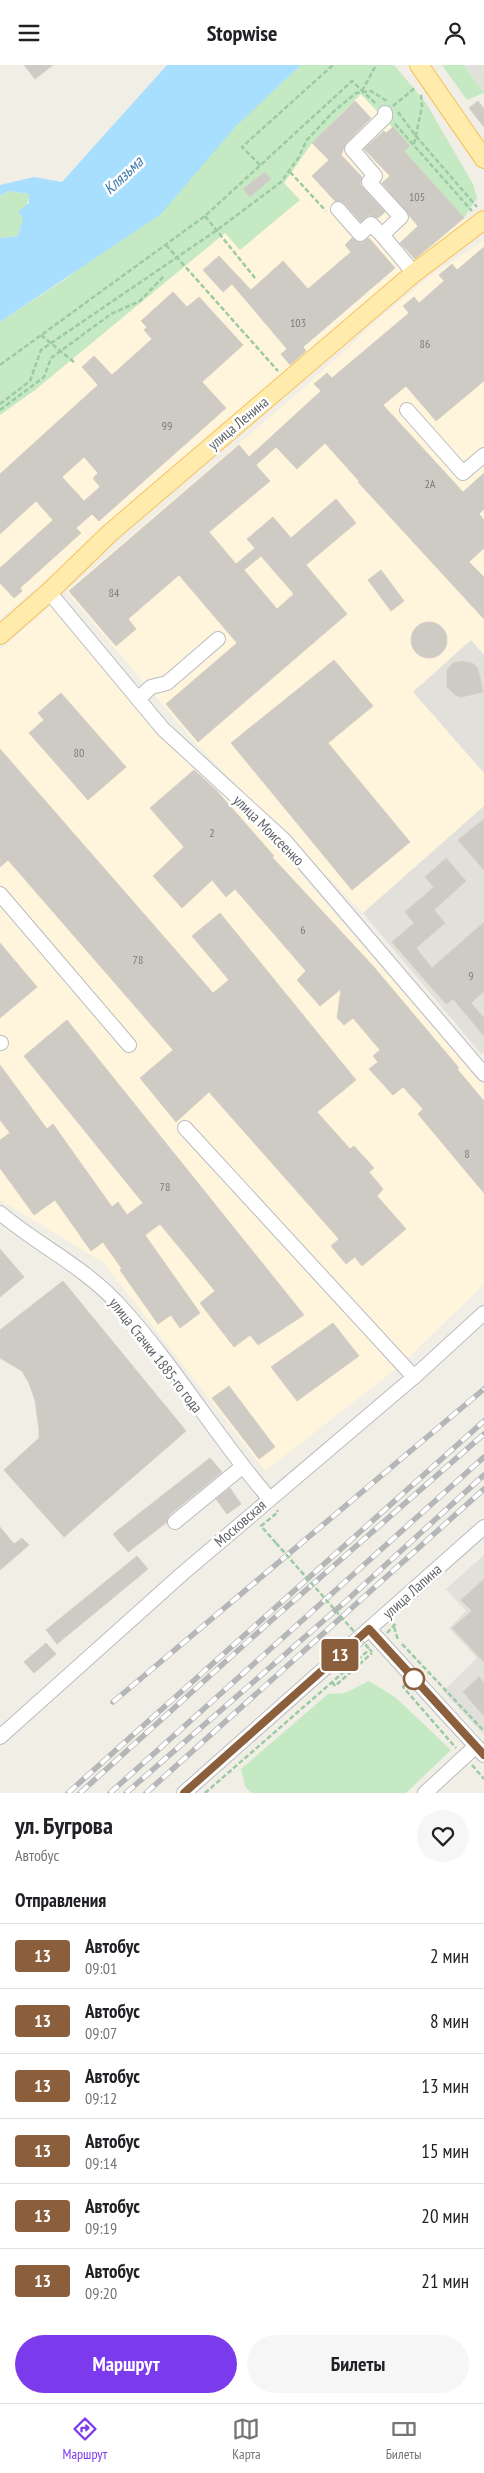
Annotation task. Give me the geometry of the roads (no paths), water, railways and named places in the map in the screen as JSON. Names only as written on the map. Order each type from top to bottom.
[{"type":"main road","points":[[419,65],[484,159]]},
{"type":"main road","name":"улица Ленина","points":[[0,635],[49,592],[110,533],[478,218]]},
{"type":"street","points":[[382,235],[401,217],[369,181],[375,176],[352,149],[385,117],[389,110]]},
{"type":"street","points":[[334,213],[360,234],[371,223],[414,273]]},
{"type":"street","points":[[408,411],[463,473],[484,455]]},
{"type":"street","name":"улица Моисеенко","points":[[49,592],[163,729],[285,841],[484,1074]]},
{"type":"street","points":[[138,699],[151,687],[167,683],[218,639]]},
{"type":"street","points":[[0,893],[129,1045]]},
{"type":"street","points":[[185,1128],[414,1377]]},
{"type":"street","name":"улица Стачки 1885-го года","points":[[0,1213],[16,1226],[86,1273],[120,1305],[157,1351],[267,1500]]},
{"type":"street","name":"Московская","points":[[0,1737],[267,1500],[414,1377],[484,1313]]},
{"type":"street","points":[[175,1522],[242,1467]]},
{"type":"street","name":"улица Лапина","points":[[184,1793],[484,1527]]},
{"type":"street","points":[[369,1629],[376,1647],[480,1751],[425,1793]]},
{"type":"water","name":"Клязьма","points":[[167,65],[301,65],[236,126],[161,214],[0,322],[0,238],[18,236],[23,218],[18,212],[29,203],[29,194],[8,191],[0,196],[0,185],[34,177],[62,182]]},
{"type":"railway","points":[[113,1702],[484,1389]]},
{"type":"railway","points":[[68,1793],[484,1421]]},
{"type":"railway","points":[[80,1793],[265,1626],[484,1434]]},
{"type":"railway","points":[[110,1793],[484,1457]]},
{"type":"railway","points":[[126,1793],[345,1602],[484,1475]]},
{"type":"railway","points":[[146,1793],[484,1489]]}]
